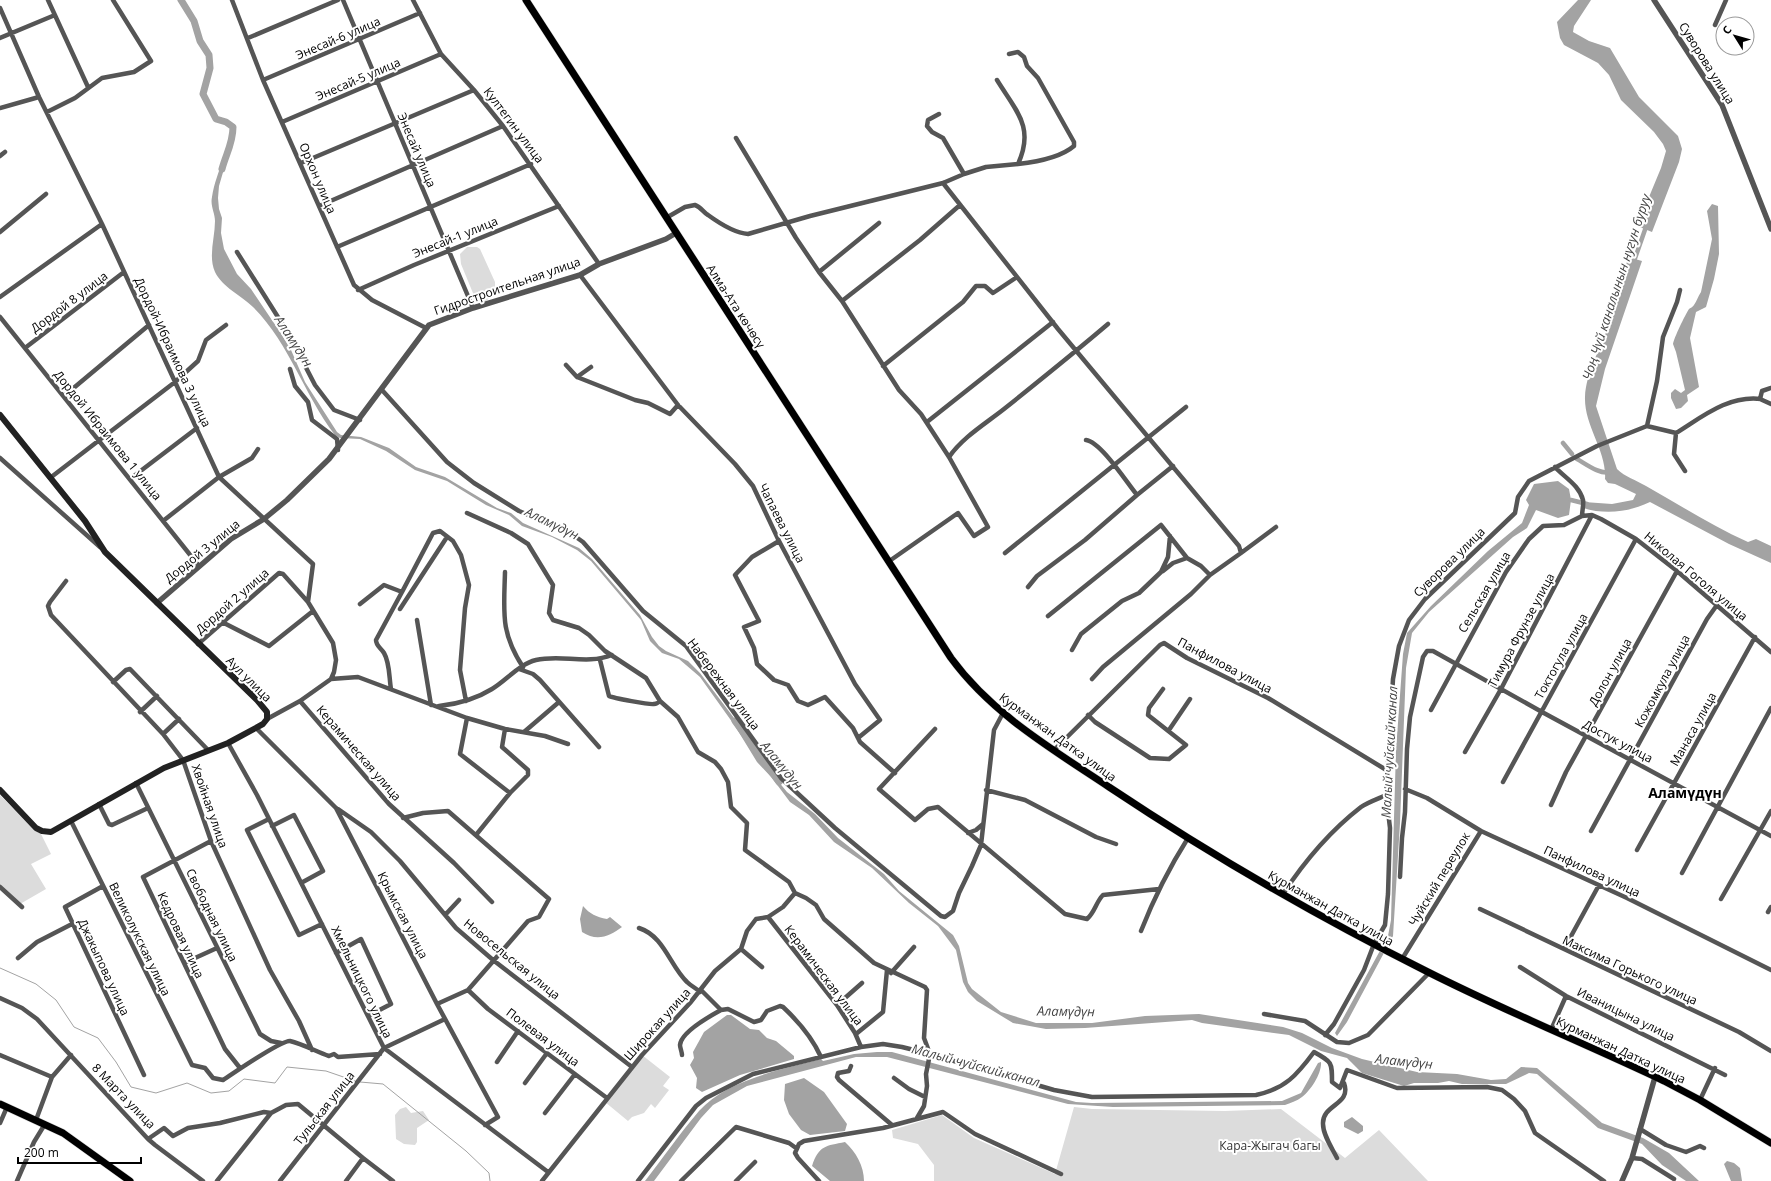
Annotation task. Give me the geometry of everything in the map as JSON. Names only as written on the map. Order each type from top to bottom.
[{"type":"main road","name":"Алма-Ата көчөсү","points":[[526,0],[928,624]]},
{"type":"main road","points":[[0,415],[85,521],[105,552]]},
{"type":"main road","name":"Аул улица","points":[[0,790],[36,828],[42,831],[54,830],[136,783],[183,760],[228,743],[256,728],[266,719],[265,710],[105,552]]},
{"type":"main road","name":"Курманжан Датка улица","points":[[928,624],[963,675],[1003,713],[1054,750],[1188,838],[1283,894],[1388,952],[1429,973],[1655,1077],[1700,1100],[1770,1141]]},
{"type":"main road","points":[[3,1106],[45,1124],[77,1142],[130,1181]]},
{"type":"street","points":[[48,0],[88,87]]},
{"type":"street","points":[[47,112],[75,98],[102,78],[134,72],[151,61],[112,0]]},
{"type":"street","name":"Орхон улица","points":[[232,0],[264,80],[351,280],[358,290],[372,300],[426,328]]},
{"type":"street","points":[[248,38],[338,0]]},
{"type":"street","name":"Энесай улица","points":[[343,0],[473,308]]},
{"type":"street","name":"Култегин улица","points":[[413,0],[441,54],[474,90],[503,126],[531,164],[599,264]]},
{"type":"street","name":"Суворова улица","points":[[1654,0],[1722,105],[1771,229]]},
{"type":"street","points":[[1719,16],[1726,0]]},
{"type":"street","name":"Дордой-Ибраимова 3 улица","points":[[0,8],[39,97],[102,224],[219,476],[264,520],[313,564],[308,602]]},
{"type":"street","name":"Энесай-6 улица","points":[[264,80],[420,13]]},
{"type":"street","points":[[0,38],[55,15]]},
{"type":"street","points":[[666,218],[685,208],[695,205],[700,207],[706,214],[740,233],[748,234],[943,183],[986,167],[1018,164],[1047,158],[1070,150],[1074,146],[1074,142],[1038,78],[1027,66],[1024,57],[1018,52],[1009,54]]},
{"type":"street","name":"Энесай-5 улица","points":[[282,122],[441,54]]},
{"type":"street","points":[[997,80],[1026,132],[1026,142],[1018,164]]},
{"type":"street","points":[[301,163],[474,90]]},
{"type":"street","points":[[0,108],[39,97]]},
{"type":"street","points":[[940,114],[928,120],[927,126],[932,132],[943,138],[964,174]]},
{"type":"street","points":[[319,206],[503,126]]},
{"type":"street","points":[[736,138],[786,223],[819,272],[842,302],[902,394],[918,408],[949,457],[988,527],[974,536],[958,513],[888,562]]},
{"type":"street","points":[[0,156],[6,152]]},
{"type":"street","points":[[337,247],[531,164]]},
{"type":"street","points":[[943,183],[1053,322],[1239,546],[1241,553]]},
{"type":"street","points":[[0,232],[46,194]]},
{"type":"street","points":[[842,302],[920,240],[960,205]]},
{"type":"street","name":"Энесай-1 улица","points":[[358,290],[559,206]]},
{"type":"street","points":[[819,272],[879,223]]},
{"type":"street","points":[[0,297],[102,224]]},
{"type":"street","name":"Гидростроительная улица","points":[[338,449],[426,328],[434,323],[473,308],[580,275],[599,264],[666,239],[676,233]]},
{"type":"street","points":[[237,252],[288,333],[315,385],[334,410],[360,420]]},
{"type":"street","name":"Дордой 8 улица","points":[[25,348],[124,272]]},
{"type":"street","name":"Чапаева улица","points":[[580,275],[678,405],[735,464],[753,486],[779,541],[855,684],[880,720],[858,738]]},
{"type":"street","points":[[883,366],[963,302],[976,286],[986,286],[994,293],[1017,277]]},
{"type":"street","points":[[1680,290],[1677,302],[1663,337],[1657,380],[1647,426],[1676,433],[1703,415],[1728,403],[1748,398],[1760,399],[1771,404]]},
{"type":"street","name":"Дордой Ибраимова 1 улица","points":[[0,317],[100,440],[199,566]]},
{"type":"street","points":[[927,422],[1053,322]]},
{"type":"street","points":[[949,457],[963,441],[1048,372],[1078,351],[1108,324]]},
{"type":"street","points":[[64,396],[149,325]]},
{"type":"street","points":[[50,478],[175,382],[198,361],[206,340],[226,325]]},
{"type":"street","points":[[566,365],[577,377],[635,400],[648,403],[670,414],[678,405]]},
{"type":"street","points":[[577,377],[591,367]]},
{"type":"street","points":[[290,370],[294,386],[308,402],[312,420],[337,440],[338,449]]},
{"type":"street","points":[[1760,399],[1762,392],[1771,388]]},
{"type":"street","name":"Набережная улица","points":[[382,390],[447,462],[474,483],[519,510],[569,532],[583,542],[643,611],[686,646],[781,778],[835,828],[945,917],[953,911],[959,893],[981,845],[986,790],[994,730],[1003,713]]},
{"type":"street","points":[[1005,553],[1150,438],[1186,407]]},
{"type":"street","name":"Суворова улица","points":[[1327,1037],[1364,970],[1374,944],[1385,925],[1388,894],[1390,828],[1386,795],[1393,679],[1399,646],[1409,620],[1425,600],[1515,513],[1518,497],[1529,481],[1611,440],[1647,426]]},
{"type":"street","points":[[130,479],[197,428]]},
{"type":"street","points":[[1676,433],[1674,454],[1686,471]]},
{"type":"street","points":[[1086,440],[1095,444],[1137,495]]},
{"type":"street","points":[[163,521],[219,476],[252,458],[258,449]]},
{"type":"street","name":"Дордой 3 улица","points":[[157,603],[231,539],[264,520],[299,490],[338,449]]},
{"type":"street","name":"Аул улица","points":[[0,458],[105,552]]},
{"type":"street","points":[[1028,587],[1037,576],[1085,540],[1173,466]]},
{"type":"street","points":[[1556,467],[1579,491],[1583,501],[1582,516],[1592,515]]},
{"type":"street","points":[[467,513],[511,533],[528,544],[552,586],[549,613],[553,620],[579,628],[612,655],[646,678],[660,701],[678,717],[698,752],[715,762],[721,769],[728,782],[731,807],[747,823],[745,850],[789,882],[795,894],[806,898],[816,905],[824,919],[874,963],[889,972],[921,985],[927,990],[924,1038],[930,1057],[926,1071],[924,1106],[917,1118]]},
{"type":"street","name":"Николая Гоголя улица","points":[[1592,515],[1636,539],[1677,571],[1771,652]]},
{"type":"street","name":"Тимура Фрунзе улица","points":[[1465,752],[1501,689],[1592,515]]},
{"type":"street","name":"Сельская улица","points":[[1432,710],[1455,664],[1506,572],[1532,536],[1543,526],[1564,524],[1582,516]]},
{"type":"street","points":[[1048,616],[1161,525],[1187,558],[1201,566],[1210,575]]},
{"type":"street","points":[[1092,679],[1103,667],[1173,609],[1210,575],[1276,527]]},
{"type":"street","points":[[392,689],[387,660],[376,644],[376,640],[433,533],[440,531],[453,541],[461,555],[469,585],[465,608],[460,670],[466,701]]},
{"type":"street","points":[[1161,572],[1168,557],[1170,536]]},
{"type":"street","points":[[400,609],[448,537]]},
{"type":"street","name":"Токтогула улица","points":[[1503,782],[1636,539]]},
{"type":"street","points":[[779,541],[752,557],[735,575],[759,621],[744,628],[754,648],[757,664],[774,680],[788,685],[798,701],[808,705],[825,697],[853,728],[860,742],[896,772]]},
{"type":"street","points":[[1072,650],[1081,634],[1122,601],[1139,593],[1173,563],[1187,558]]},
{"type":"street","name":"Долон улица","points":[[1551,805],[1566,772],[1677,571]]},
{"type":"street","points":[[505,572],[504,619],[508,639],[521,668],[533,674],[540,680],[599,746]]},
{"type":"street","name":"Дордой 2 улица","points":[[198,644],[279,573],[283,574],[308,602]]},
{"type":"street","name":"Хвойная улица","points":[[66,581],[48,606],[51,615],[140,712],[163,734],[183,760],[211,841],[270,970],[299,1021],[312,1050]]},
{"type":"street","points":[[360,604],[384,584],[402,592]]},
{"type":"street","points":[[266,719],[300,701],[330,679],[334,672],[336,660],[333,642],[308,602]]},
{"type":"street","name":"Кожомкула улица","points":[[1591,831],[1707,619],[1717,605]]},
{"type":"street","points":[[222,622],[269,646],[313,611]]},
{"type":"street","points":[[417,620],[431,705]]},
{"type":"street","name":"Манаса улица","points":[[1637,850],[1755,638]]},
{"type":"street","name":"Панфилова улица","points":[[1054,750],[1088,715],[1164,643],[1187,658],[1268,698],[1388,771]]},
{"type":"street","name":"Достук улица","points":[[1405,790],[1410,717],[1423,657],[1427,651],[1433,651],[1771,836]]},
{"type":"street","points":[[438,707],[466,701],[493,689],[521,668],[535,660],[567,658],[588,661],[600,660],[612,655]]},
{"type":"street","points":[[600,660],[609,696],[614,699],[649,704],[655,704],[660,701]]},
{"type":"street","points":[[113,682],[130,668],[208,750]]},
{"type":"street","points":[[330,679],[358,677],[467,718],[505,729],[545,736],[568,744]]},
{"type":"street","points":[[1088,715],[1095,722],[1150,758],[1169,759],[1186,745],[1148,715],[1149,708],[1163,689]]},
{"type":"street","points":[[140,712],[157,696]]},
{"type":"street","points":[[1168,730],[1190,699]]},
{"type":"street","name":"Керамическая улица","points":[[300,701],[389,804],[454,864],[492,902]]},
{"type":"street","points":[[524,732],[559,702]]},
{"type":"street","points":[[1682,873],[1771,708]]},
{"type":"street","points":[[467,718],[460,754],[510,793]]},
{"type":"street","points":[[163,734],[179,719]]},
{"type":"street","name":"Крымская улица","points":[[256,728],[336,808],[437,1004],[498,1117],[485,1125]]},
{"type":"street","points":[[476,835],[510,793],[528,775],[528,770],[502,747],[505,729]]},
{"type":"street","points":[[935,729],[879,789],[916,820],[928,809],[938,807],[981,845],[997,856],[1065,914],[1087,919],[1093,914],[1099,899],[1103,895],[1159,889]]},
{"type":"street","name":"Хмельницкого улица","points":[[228,743],[269,819],[384,1048],[548,1172]]},
{"type":"street","name":"Свободная улица","points":[[136,783],[260,1034],[271,1041],[281,1043]]},
{"type":"street","points":[[986,790],[1025,800],[1096,836],[1116,844]]},
{"type":"street","points":[[1400,877],[1405,812],[1405,790]]},
{"type":"street","name":"Панфилова улица","points":[[1405,790],[1427,798],[1481,830],[1627,898],[1771,970]]},
{"type":"street","points":[[1283,894],[1301,866],[1318,847],[1362,806],[1386,795]]},
{"type":"street","points":[[99,804],[109,824],[112,825],[148,808]]},
{"type":"street","name":"Новосельская улица","points":[[336,808],[371,832],[446,914],[456,928],[493,960],[632,1067]]},
{"type":"street","name":"Керамическая улица","points":[[403,818],[423,813],[448,811],[549,899],[539,916],[528,921],[493,960]]},
{"type":"street","points":[[1721,898],[1771,811]]},
{"type":"street","points":[[272,826],[294,815],[323,871],[301,882]]},
{"type":"street","points":[[269,819],[247,830],[285,909],[299,935],[322,924]]},
{"type":"street","name":"Великолукская улица","points":[[70,821],[192,1065],[205,1068],[213,1078],[224,1080],[240,1068]]},
{"type":"street","points":[[968,833],[976,830],[983,824]]},
{"type":"street","name":"Чуйский переулок","points":[[1402,959],[1481,830]]},
{"type":"street","points":[[1141,931],[1159,889],[1188,838]]},
{"type":"street","name":"Кедровая улица","points":[[211,841],[143,877],[225,1049],[240,1068]]},
{"type":"street","points":[[1564,949],[1599,885]]},
{"type":"street","name":"Джакыпова улица","points":[[103,886],[65,908],[144,1074]]},
{"type":"street","points":[[0,887],[22,907]]},
{"type":"street","name":"Широкая улица","points":[[542,1181],[632,1067],[701,991],[715,971],[740,949],[747,931],[756,919],[768,917],[783,907],[795,894]]},
{"type":"street","points":[[446,914],[459,900]]},
{"type":"street","name":"Максима Горького улица","points":[[1480,909],[1739,1032],[1770,1050]]},
{"type":"street","name":"Керамическая улица","points":[[768,917],[837,1006],[856,1034],[860,1047]]},
{"type":"street","points":[[18,958],[37,942],[72,924]]},
{"type":"street","points":[[640,928],[650,932],[661,945],[686,982],[701,991],[721,1010]]},
{"type":"street","points":[[336,953],[361,939],[391,1004],[368,1016]]},
{"type":"street","points":[[856,1034],[883,1012],[889,972],[914,947]]},
{"type":"street","points":[[184,963],[217,948]]},
{"type":"street","points":[[740,949],[762,967]]},
{"type":"street","points":[[437,1004],[468,990],[493,960]]},
{"type":"street","name":"Иваницына улица","points":[[1520,967],[1566,996],[1715,1068],[1725,1075]]},
{"type":"street","points":[[1264,1014],[1305,1021],[1327,1037],[1337,1042],[1349,1043],[1368,1035],[1429,973]]},
{"type":"street","points":[[837,1006],[862,983]]},
{"type":"street","name":"Полевая улица","points":[[468,990],[488,1009],[607,1098]]},
{"type":"street","points":[[1551,1030],[1566,996]]},
{"type":"street","name":"8 Марта улица","points":[[0,998],[22,1008],[38,1018],[148,1139],[164,1128],[173,1136],[188,1128],[220,1123],[264,1112],[271,1113],[286,1105],[298,1104],[323,1125]]},
{"type":"street","points":[[682,1054],[680,1046],[682,1039],[706,1018],[721,1010],[728,1009],[754,1022],[760,1020],[767,1011],[780,1006],[806,1030],[815,1042],[821,1057]]},
{"type":"street","points":[[384,1048],[445,1019]]},
{"type":"street","points":[[497,1062],[518,1031]]},
{"type":"street","points":[[240,1068],[259,1058],[281,1043],[290,1041],[328,1056],[334,1054],[338,1057],[380,1054]]},
{"type":"street","points":[[638,1181],[696,1106],[706,1098],[753,1074],[860,1047],[883,1044],[902,1047],[930,1057],[1054,1090],[1092,1096],[1256,1095],[1270,1092],[1297,1075],[1314,1052],[1330,1061],[1332,1066],[1332,1082],[1340,1088],[1344,1083],[1347,1070],[1397,1088],[1487,1087],[1502,1090],[1514,1099],[1524,1111],[1535,1133],[1604,1181]]},
{"type":"street","points":[[1770,1050],[1771,1044]]},
{"type":"street","name":"Тульская улица","points":[[280,1181],[384,1048]]},
{"type":"street","points":[[525,1083],[547,1053]]},
{"type":"street","points":[[0,1055],[52,1077]]},
{"type":"street","points":[[36,1120],[52,1077],[71,1055]]},
{"type":"street","points":[[851,1066],[849,1071],[838,1073],[837,1077],[839,1080],[892,1125]]},
{"type":"street","points":[[1700,1100],[1715,1068]]},
{"type":"street","points":[[545,1113],[575,1074]]},
{"type":"street","points":[[1622,1181],[1632,1155],[1655,1077]]},
{"type":"street","points":[[894,1078],[909,1089],[925,1097]]},
{"type":"street","points":[[1337,1158],[1323,1129],[1322,1122],[1329,1109],[1344,1098],[1346,1089],[1344,1083]]},
{"type":"street","points":[[0,1124],[3,1106]]},
{"type":"street","points":[[819,1181],[795,1153],[796,1148],[804,1141],[892,1125],[943,1112],[975,1134],[1061,1174]]},
{"type":"street","points":[[217,1181],[271,1113]]},
{"type":"street","points":[[17,1181],[34,1142],[45,1124]]},
{"type":"street","points":[[323,1125],[393,1181]]},
{"type":"street","points":[[680,1181],[736,1127],[789,1143],[796,1148]]},
{"type":"street","points":[[1639,1130],[1666,1145],[1686,1152],[1700,1146],[1704,1148]]},
{"type":"street","points":[[148,1139],[203,1181]]},
{"type":"street","points":[[1632,1155],[1674,1179]]},
{"type":"street","points":[[346,1181],[363,1158]]},
{"type":"street","points":[[736,1181],[755,1162]]},
{"type":"green space","points":[[467,247],[477,247],[480,249],[495,282],[495,293],[486,301],[475,298],[461,264],[460,254]]},
{"type":"green space","points":[[0,795],[33,829],[41,834],[51,854],[31,864],[46,889],[20,904],[0,886]]},
{"type":"green space","points":[[642,1055],[670,1077],[663,1086],[669,1090],[655,1108],[651,1104],[644,1113],[632,1117],[628,1121],[605,1102]]},
{"type":"green space","points":[[406,1107],[411,1113],[423,1111],[429,1120],[417,1128],[417,1142],[415,1145],[404,1144],[396,1139],[395,1115],[400,1109]]},
{"type":"green space","name":"Кара-Жыгач багы","points":[[1074,1107],[1092,1109],[1225,1111],[1281,1109],[1345,1158],[1379,1130],[1428,1181],[934,1181],[934,1165],[918,1144],[893,1138],[892,1130],[942,1115],[974,1138],[1055,1174]]},
{"type":"shaded area","points":[[1578,0],[1591,0],[1574,26],[1573,32],[1589,41],[1610,48],[1639,97],[1678,136],[1682,149],[1679,162],[1652,232],[1637,226],[1661,168],[1666,151],[1663,144],[1654,132],[1621,100],[1609,75],[1598,63],[1564,45],[1560,38],[1557,22]]},
{"type":"shaded area","points":[[223,159],[226,162],[219,186],[218,198],[222,218],[221,233],[224,249],[237,274],[251,289],[280,332],[291,350],[305,382],[337,432],[341,435],[361,437],[389,448],[416,467],[445,477],[497,508],[511,513],[523,523],[579,548],[592,559],[640,615],[652,637],[659,646],[666,651],[688,661],[700,673],[737,722],[750,747],[787,792],[815,814],[838,838],[884,874],[899,891],[953,935],[959,946],[968,983],[972,989],[1001,1012],[1036,1023],[1092,1023],[1145,1016],[1199,1014],[1283,1027],[1302,1033],[1332,1048],[1362,1059],[1417,1072],[1457,1074],[1491,1080],[1506,1079],[1521,1067],[1537,1068],[1602,1123],[1643,1138],[1669,1153],[1699,1181],[1686,1181],[1662,1165],[1642,1144],[1598,1128],[1537,1074],[1529,1073],[1506,1084],[1462,1084],[1449,1081],[1438,1083],[1414,1083],[1404,1086],[1362,1073],[1347,1058],[1321,1051],[1289,1035],[1202,1023],[1192,1020],[1085,1028],[1046,1029],[1013,1023],[977,1001],[968,992],[963,982],[956,950],[938,926],[909,903],[872,868],[834,842],[809,815],[790,802],[772,778],[757,762],[735,726],[700,677],[679,659],[662,653],[650,641],[641,620],[591,561],[577,550],[552,537],[522,526],[509,515],[486,505],[447,481],[415,470],[386,451],[360,439],[340,438],[335,435],[324,420],[287,353],[266,321],[253,307],[227,287],[215,272],[212,260],[215,221],[212,200],[215,182]]},
{"type":"shaded area","points":[[1712,204],[1718,206],[1719,254],[1706,307],[1696,312],[1690,338],[1699,387],[1687,395],[1688,401],[1681,408],[1676,409],[1671,398],[1671,393],[1675,389],[1681,393],[1685,390],[1673,344],[1685,316],[1701,292],[1712,239],[1707,211]]},
{"type":"shaded area","points":[[1628,257],[1642,261],[1605,369],[1596,406],[1617,469],[1735,536],[1748,542],[1756,539],[1771,546],[1771,563],[1729,544],[1650,502],[1626,510],[1609,512],[1583,508],[1584,502],[1612,504],[1633,500],[1636,494],[1615,484],[1608,483],[1605,479],[1603,458],[1588,418],[1585,397],[1588,378],[1609,324]]},
{"type":"shaded area","points":[[1558,481],[1569,489],[1571,500],[1569,515],[1558,518],[1536,510],[1527,528],[1513,537],[1429,612],[1412,633],[1406,668],[1400,823],[1393,936],[1347,1022],[1337,1036],[1335,1033],[1388,936],[1391,920],[1396,750],[1403,654],[1407,633],[1431,606],[1488,551],[1522,523],[1529,505],[1526,500],[1534,484]]},
{"type":"shaded area","points":[[583,906],[596,916],[607,919],[610,917],[622,927],[603,937],[593,937],[582,932],[580,919]]},
{"type":"shaded area","points":[[727,1015],[731,1015],[750,1029],[759,1030],[767,1038],[776,1041],[794,1056],[794,1059],[740,1075],[702,1092],[696,1088],[697,1078],[690,1065],[694,1058],[693,1052],[704,1032]]},
{"type":"shaded area","points":[[892,1052],[1076,1102],[1092,1103],[1282,1101],[1301,1093],[1318,1063],[1321,1062],[1321,1066],[1318,1076],[1309,1090],[1294,1102],[1285,1105],[1113,1107],[1068,1104],[887,1057],[856,1057],[747,1086],[713,1105],[701,1118],[654,1181],[645,1181],[699,1111],[710,1100],[724,1091],[756,1077],[821,1059],[823,1061],[854,1054]]},
{"type":"shaded area","points":[[804,1078],[824,1092],[847,1124],[845,1131],[810,1135],[801,1130],[789,1114],[784,1100],[785,1084]]},
{"type":"shaded area","points":[[1352,1117],[1363,1126],[1363,1131],[1358,1134],[1344,1127],[1344,1122]]},
{"type":"shaded area","points":[[845,1142],[853,1150],[859,1160],[863,1170],[864,1181],[830,1181],[812,1166],[817,1154],[821,1150],[833,1144]]},
{"type":"shaded area","points":[[1727,1161],[1734,1163],[1740,1168],[1742,1181],[1731,1181],[1724,1164]]},
{"type":"waterway","name":"Аламүдүн","points":[[181,0],[194,21],[200,41],[209,55],[210,68],[203,94],[216,119],[226,122],[233,127],[231,143],[222,169]]},
{"type":"waterway","name":"Чоң Чүй каналынын нугун буруу","points":[[1633,264],[1647,224]]},
{"type":"waterway","points":[[1563,443],[1572,454]]},
{"type":"waterway","points":[[1577,459],[1598,471],[1606,473],[1610,472]]},
{"type":"waterway","points":[[1571,500],[1587,504]]},
{"type":"waterway","name":"Аламүдүн","points":[[735,721],[779,782]]},
{"type":"waterway","points":[[0,968],[36,984],[56,1000],[74,1027],[98,1038],[116,1062],[131,1087],[156,1093],[187,1083],[211,1093],[229,1091],[244,1079],[275,1083],[287,1067],[326,1071],[355,1081]]},
{"type":"waterway","points":[[360,1082],[383,1084],[466,1151],[489,1173],[490,1181]]},
{"type":"district","name":"Аламүдүн","points":[[1685,792]]},
{"type":"water label","name":"Малый чуйский канал","points":[[1389,752]]},
{"type":"water label","name":"Малый чуйский канал","points":[[976,1065]]}]
